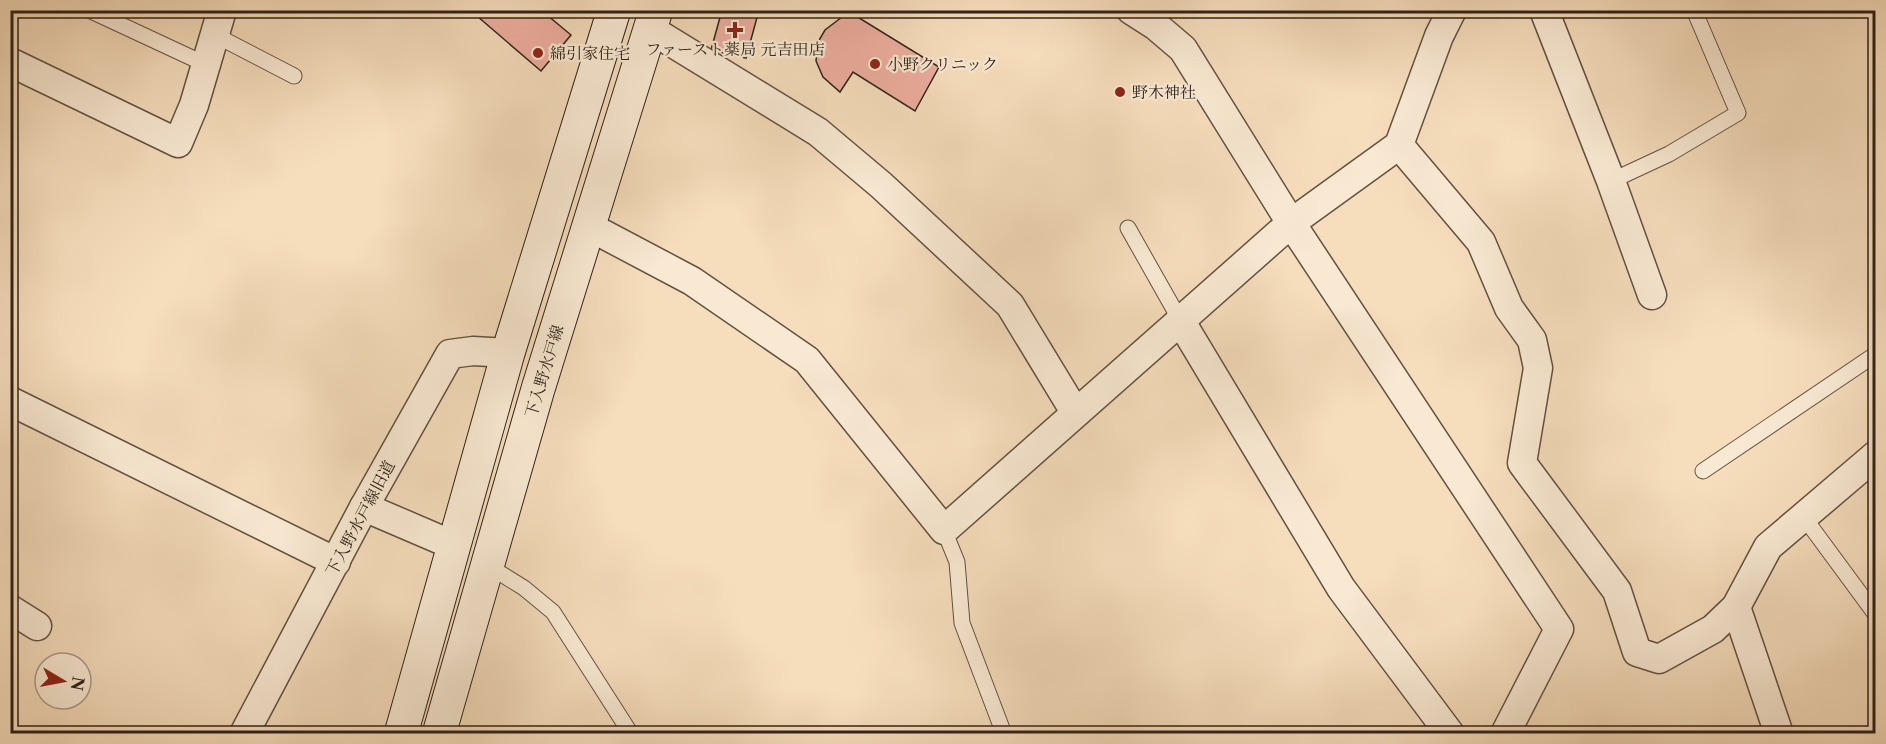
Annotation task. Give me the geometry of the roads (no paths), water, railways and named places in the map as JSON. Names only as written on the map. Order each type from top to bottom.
[{"type":"main road","points":[[401,734],[508,353],[614,10]]},
{"type":"main road","name":"下入野水戸線","points":[[439,734],[538,389],[653,20]]},
{"type":"street","points":[[1131,10],[1156,26],[1183,49],[1291,223],[1560,629],[1505,734]]},
{"type":"street","points":[[590,227],[692,281],[807,360],[944,530],[1291,223],[1399,145],[1439,36],[1452,10]]},
{"type":"street","points":[[1544,10],[1611,181],[1652,295]]},
{"type":"street","points":[[653,20],[818,132],[881,185],[1011,305],[1075,412]]},
{"type":"street","points":[[10,62],[178,143],[194,105],[218,22]]},
{"type":"street","points":[[1399,145],[1481,242],[1509,308],[1532,340],[1538,368],[1522,463],[1617,591],[1636,652],[1659,659],[1713,629],[1736,607],[1768,547],[1875,455]]},
{"type":"street","points":[[1180,320],[1341,588],[1450,734]]},
{"type":"street","name":"下入野水戸線旧道","points":[[244,734],[364,507],[450,354],[473,351],[508,353]]},
{"type":"street","points":[[10,400],[336,562]]},
{"type":"street","points":[[364,507],[455,546]]},
{"type":"street","points":[[1736,607],[1779,734]]},
{"type":"street","points":[[10,609],[37,626]]},
{"type":"lane","points":[[89,10],[205,64]]},
{"type":"lane","points":[[1611,181],[1669,154],[1738,113],[1694,10]]},
{"type":"lane","points":[[218,22],[294,76]]},
{"type":"lane","points":[[1128,228],[1180,320]]},
{"type":"lane","points":[[1702,471],[1875,354]]},
{"type":"lane","points":[[1803,516],[1875,615]]},
{"type":"lane","points":[[944,530],[957,562],[962,623],[1004,734]]},
{"type":"lane","points":[[487,565],[524,588],[553,612],[631,734]]},
{"type":"place","name":"ファースト薬局 元吉田店","points":[[735,30]]},
{"type":"place","name":"綿引家住宅","points":[[538,53]]},
{"type":"place","name":"小野クリニック","points":[[875,64]]},
{"type":"place","name":"野木神社","points":[[1120,92]]}]
